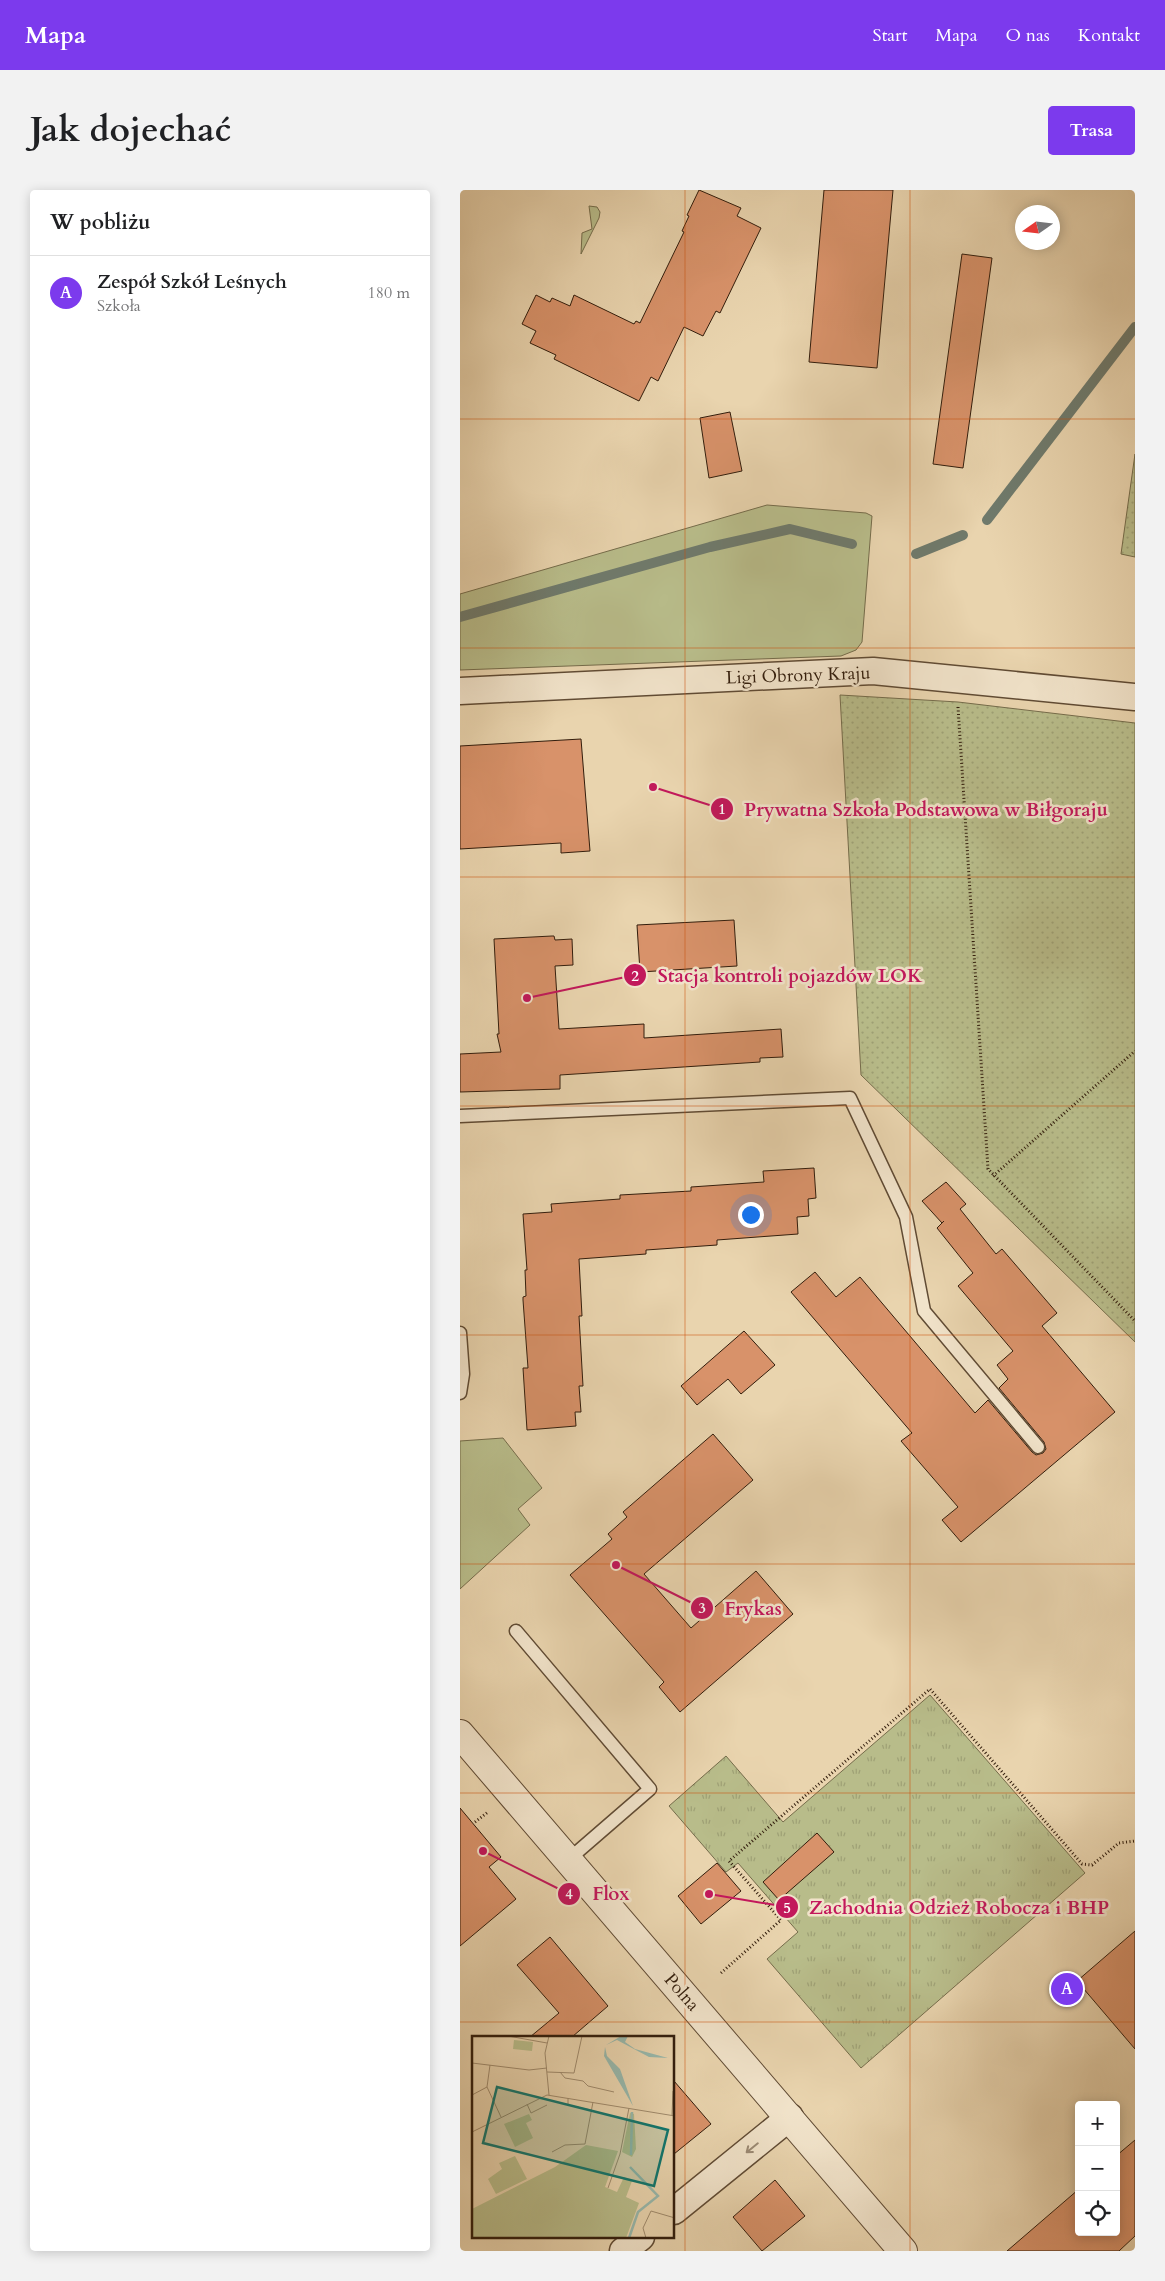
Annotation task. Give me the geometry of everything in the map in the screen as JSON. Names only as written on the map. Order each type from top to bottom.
[{"type":"street","name":"Ligi Obrony Kraju","points":[[460,691],[873,671],[1135,697]]},
{"type":"street","name":"Polna","points":[[460,1734],[903,2251]]},
{"type":"street","points":[[675,2210],[790,2117]]},
{"type":"street","points":[[623,2251],[639,2238]]},
{"type":"lane","points":[[460,1116],[850,1098],[906,1218],[924,1311],[1038,1447]]},
{"type":"lane","points":[[460,1333],[463,1374],[460,1393]]},
{"type":"lane","points":[[516,1631],[650,1789],[568,1860]]},
{"type":"path","points":[[962,680],[958,702],[988,1168],[993,1176],[1135,1321]]},
{"type":"path","points":[[993,1176],[1135,1051]]},
{"type":"path","points":[[721,1973],[781,1920],[729,1862],[930,1689],[1082,1864],[1092,1865],[1118,1843],[1135,1841]]},
{"type":"path","points":[[475,1822],[491,1809]]},
{"type":"green space","points":[[589,206],[597,207],[600,212],[599,218],[581,254],[582,233],[592,229]]},
{"type":"green space","points":[[1135,454],[1135,557],[1121,554]]},
{"type":"green space","points":[[767,505],[866,513],[872,516],[862,642],[856,650],[841,656],[460,670],[460,594]]},
{"type":"green space","points":[[840,695],[958,702],[1135,723],[1135,1342],[861,1075]]},
{"type":"green space","points":[[503,1438],[542,1488],[518,1509],[530,1525],[460,1589],[460,1441]]},
{"type":"green space","points":[[930,1695],[1085,1873],[861,2068],[767,1959],[798,1932],[738,1863],[726,1872],[669,1806],[726,1756],[783,1822]]},
{"type":"building","points":[[699,190],[741,208],[737,216],[761,228],[720,313],[716,311],[703,336],[684,327],[658,381],[651,377],[639,401],[554,359],[556,355],[530,343],[536,331],[522,324],[536,295],[550,302],[552,298],[570,306],[574,295],[634,324],[636,321],[640,323],[684,232],[682,231],[689,216],[687,215]]},
{"type":"building","points":[[824,190],[893,190],[877,368],[809,362]]},
{"type":"building","points":[[962,254],[992,258],[963,468],[933,464]]},
{"type":"building","points":[[730,412],[742,471],[709,478],[700,418]]},
{"type":"building","points":[[581,739],[590,851],[561,853],[561,843],[460,849],[460,746]]},
{"type":"building","points":[[734,920],[737,966],[640,972],[637,925]]},
{"type":"building","points":[[554,936],[555,940],[572,939],[573,965],[555,966],[559,1029],[644,1024],[644,1038],[781,1029],[783,1057],[760,1058],[760,1062],[560,1075],[560,1089],[460,1092],[460,1054],[501,1052],[497,1034],[499,1034],[494,939]]},
{"type":"building","points":[[814,1168],[816,1198],[808,1199],[809,1216],[797,1217],[798,1234],[717,1240],[717,1245],[646,1250],[646,1254],[579,1259],[582,1316],[579,1316],[583,1386],[579,1386],[581,1412],[575,1412],[576,1426],[527,1430],[523,1368],[528,1368],[523,1297],[526,1296],[525,1270],[527,1270],[523,1214],[552,1212],[551,1204],[620,1199],[620,1195],[691,1191],[691,1187],[764,1182],[763,1171]]},
{"type":"building","points":[[946,1182],[966,1204],[960,1209],[996,1254],[1002,1249],[1057,1313],[1042,1326],[1115,1412],[961,1542],[942,1520],[958,1507],[901,1441],[912,1433],[791,1292],[815,1272],[836,1297],[860,1277],[975,1413],[988,1400],[1032,1452],[1036,1455],[1043,1453],[1046,1449],[1044,1442],[999,1388],[1008,1379],[997,1365],[1013,1351],[958,1286],[973,1273],[937,1228],[942,1223],[922,1201]]},
{"type":"building","points":[[744,1331],[775,1365],[741,1394],[728,1379],[697,1405],[681,1386]]},
{"type":"building","points":[[713,1434],[753,1480],[644,1574],[691,1628],[756,1571],[793,1614],[680,1712],[659,1687],[664,1682],[570,1575],[612,1539],[608,1534],[627,1517],[623,1512]]},
{"type":"building","points":[[460,1808],[501,1857],[489,1867],[516,1899],[460,1946]]},
{"type":"building","points":[[817,1833],[834,1852],[779,1900],[763,1882]]},
{"type":"building","points":[[717,1863],[741,1891],[701,1924],[678,1896]]},
{"type":"building","points":[[1135,1931],[1135,2049],[1077,1981]]},
{"type":"building","points":[[550,1937],[608,2006],[573,2036],[531,2036],[559,2013],[517,1965]]},
{"type":"building","points":[[675,2082],[711,2124],[675,2153]]},
{"type":"building","points":[[1135,2140],[1135,2236],[1119,2251],[1007,2251],[1075,2192],[1075,2236],[1120,2236],[1120,2153]]},
{"type":"building","points":[[775,2180],[805,2216],[762,2251],[733,2217]]},
{"type":"waterway","points":[[987,520],[1135,327]]},
{"type":"waterway","points":[[460,617],[710,547],[790,529],[852,544]]},
{"type":"waterway","points":[[916,554],[963,535]]},
{"type":"place","name":"Prywatna Szkoła Podstawowa w Biłgoraju","points":[[653,787]]},
{"type":"place","name":"Stacja kontroli pojazdów LOK","points":[[527,998]]},
{"type":"place","name":"Frykas","points":[[616,1565]]},
{"type":"place","name":"Flox","points":[[483,1851]]},
{"type":"place","name":"Zachodnia Odzież Robocza i BHP","points":[[709,1894]]},
{"type":"place","name":"Zespół Szkół Leśnych","points":[[1067,1989]]}]
